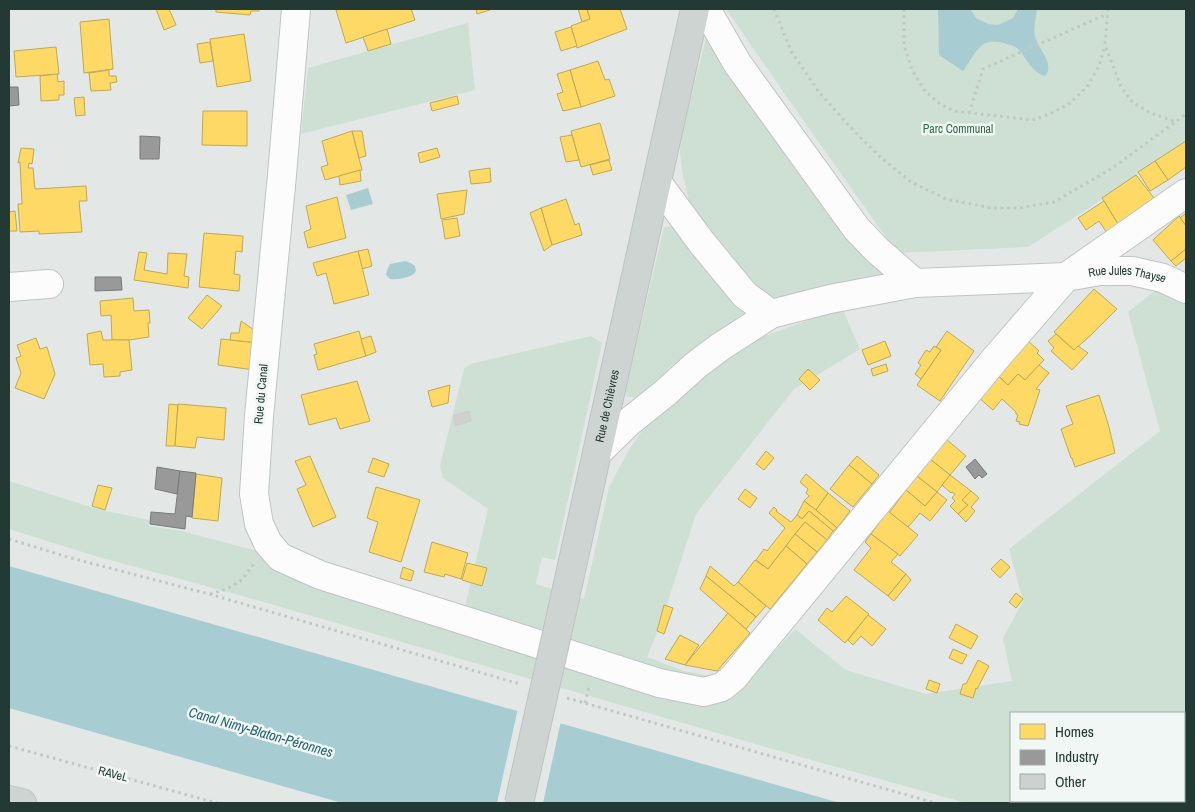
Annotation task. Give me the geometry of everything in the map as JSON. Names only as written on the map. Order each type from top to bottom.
[{"type":"main road","name":"Rue de Chièvres","points":[[519,803],[695,9]]},
{"type":"main road","points":[[9,800],[22,803]]},
{"type":"street","name":"Rue du Canal","points":[[296,9],[259,416],[254,494],[259,524],[268,543],[280,557],[320,575],[659,683],[704,692],[722,686],[733,678],[1066,277],[1186,193]]},
{"type":"street","points":[[706,9],[737,63],[856,228],[877,250],[915,283]]},
{"type":"street","points":[[657,182],[702,243],[745,295],[771,314]]},
{"type":"street","name":"Rue Jules Thayse","points":[[597,452],[630,421],[696,365],[771,314],[830,299],[915,283],[1066,277],[1100,271],[1132,271],[1163,278],[1186,289]]},
{"type":"street","points":[[9,287],[50,284]]},
{"type":"path","points":[[774,9],[791,51],[819,92],[850,127],[879,156],[912,182],[946,199],[991,208],[1019,208],[1054,202],[1111,169],[1186,114]]},
{"type":"path","points":[[904,9],[904,45],[912,70],[926,91],[940,104],[954,111],[1032,120],[1050,114],[1069,104],[1087,87],[1099,66],[1105,45],[1108,9]]},
{"type":"path","points":[[969,113],[983,69],[1108,14]]},
{"type":"path","points":[[1105,45],[1120,86],[1133,103],[1151,113],[1176,122]]},
{"type":"path","points":[[9,539],[71,558],[209,594],[520,684]]},
{"type":"path","points":[[209,594],[227,589],[242,580],[256,559]]},
{"type":"path","points":[[566,698],[935,803]]},
{"type":"path","name":"RAVeL","points":[[9,746],[216,803]]},
{"type":"green space","name":"Parc Communal","points":[[726,9],[1186,9],[1186,141],[1092,206],[1028,247],[897,253]]},
{"type":"green space","points":[[468,23],[475,90],[301,134],[308,68]]},
{"type":"green space","points":[[708,30],[899,275],[787,300],[772,299],[750,283],[697,215],[689,201],[682,170],[681,137]]},
{"type":"green space","points":[[673,226],[746,314],[670,367],[641,398],[628,397],[625,393],[664,227]]},
{"type":"green space","points":[[1158,288],[1186,300],[1186,803],[966,803],[239,595],[95,556],[9,529],[9,481],[97,509],[150,520],[149,526],[182,531],[465,607],[488,509],[443,478],[440,466],[464,369],[470,364],[591,336],[602,343],[555,560],[542,557],[536,584],[584,599],[609,487],[627,453],[643,429],[662,408],[730,351],[842,308],[860,349],[794,389],[696,514],[661,623],[647,657],[684,671],[746,683],[795,629],[846,670],[926,694],[1012,681],[1003,638],[1023,601],[1009,549],[1160,431],[1128,312]]},
{"type":"water","points":[[938,9],[970,9],[976,18],[988,24],[998,25],[1013,18],[1018,9],[1037,9],[1034,33],[1036,41],[1047,61],[1048,71],[1045,76],[1040,74],[1033,69],[1017,48],[1011,45],[990,42],[980,47],[963,71],[939,55]]},
{"type":"water","points":[[368,188],[373,204],[351,210],[346,195]]},
{"type":"water","points":[[405,261],[415,266],[416,271],[414,274],[396,279],[390,279],[386,275],[390,264]]},
{"type":"water","name":"Canal Nimy-Blaton-Péronnes","points":[[9,566],[840,803],[342,803],[9,708]]},
{"type":"pier","points":[[518,708],[561,721],[543,803],[497,803]]},
{"type":"building: Homes","points":[[156,9],[169,9],[176,25],[164,30]]},
{"type":"building: Homes","points":[[216,9],[259,9],[259,11],[251,11],[250,15],[216,12]]},
{"type":"building: Homes","points":[[411,9],[415,20],[346,43],[336,10]]},
{"type":"building: Homes","points":[[476,9],[493,9],[477,14]]},
{"type":"building: Homes","points":[[578,9],[587,9],[590,19],[582,22]]},
{"type":"building: Homes","points":[[587,9],[620,9],[627,29],[577,48],[571,26],[590,19]]},
{"type":"building: Homes","points":[[109,19],[113,69],[84,73],[80,22]]},
{"type":"building: Homes","points":[[571,27],[577,46],[561,51],[555,32]]},
{"type":"building: Homes","points":[[387,29],[391,44],[368,51],[363,37]]},
{"type":"building: Homes","points":[[244,34],[251,81],[217,87],[210,39]]},
{"type":"building: Homes","points":[[210,42],[213,61],[200,63],[197,44]]},
{"type":"building: Homes","points":[[56,47],[59,74],[16,77],[14,51]]},
{"type":"building: Homes","points":[[598,61],[605,80],[609,79],[615,96],[581,107],[570,70]]},
{"type":"building: Homes","points":[[109,70],[109,76],[116,76],[117,82],[110,83],[111,90],[91,91],[89,73]]},
{"type":"building: Homes","points":[[570,70],[581,107],[563,111],[557,94],[563,92],[557,74]]},
{"type":"building: Homes","points":[[57,74],[58,82],[64,81],[64,95],[59,95],[59,100],[41,101],[40,76]]},
{"type":"building: Homes","points":[[457,96],[459,104],[432,111],[430,103]]},
{"type":"building: Homes","points":[[84,97],[85,115],[76,116],[74,98]]},
{"type":"building: Homes","points":[[203,111],[247,111],[247,146],[202,145]]},
{"type":"building: Homes","points":[[600,123],[610,159],[581,167],[571,131]]},
{"type":"building: Homes","points":[[352,131],[362,131],[366,156],[359,158]]},
{"type":"building: Homes","points":[[352,131],[362,170],[325,180],[321,167],[328,165],[322,141]]},
{"type":"building: Homes","points":[[572,135],[579,160],[566,162],[560,137]]},
{"type":"building: Homes","points":[[1186,141],[1186,167],[1168,180],[1155,161]]},
{"type":"building: Homes","points":[[21,148],[34,149],[32,164],[29,163],[28,168],[33,168],[35,189],[86,186],[87,201],[79,201],[82,232],[39,234],[39,231],[20,232],[18,204],[22,204],[20,162],[18,163]]},
{"type":"building: Homes","points":[[437,148],[440,157],[420,163],[418,153]]},
{"type":"building: Homes","points":[[609,160],[612,170],[593,175],[590,165]]},
{"type":"building: Homes","points":[[1155,161],[1168,180],[1150,191],[1138,172]]},
{"type":"building: Homes","points":[[490,168],[491,182],[471,184],[469,171]]},
{"type":"building: Homes","points":[[360,170],[361,181],[340,185],[339,176]]},
{"type":"building: Homes","points":[[1136,175],[1154,198],[1118,224],[1102,198]]},
{"type":"building: Homes","points":[[467,190],[464,214],[441,219],[437,194]]},
{"type":"building: Homes","points":[[337,197],[346,238],[308,248],[304,232],[311,229],[306,206]]},
{"type":"building: Homes","points":[[566,199],[575,225],[579,223],[582,235],[552,245],[541,208]]},
{"type":"building: Homes","points":[[1104,201],[1118,224],[1107,233],[1099,221],[1086,230],[1078,218]]},
{"type":"building: Homes","points":[[541,208],[552,245],[544,251],[530,213]]},
{"type":"building: Homes","points":[[15,211],[17,231],[9,231],[9,212]]},
{"type":"building: Homes","points":[[1186,213],[1186,226],[1180,218]]},
{"type":"building: Homes","points":[[1179,216],[1186,226],[1186,249],[1171,261],[1153,240]]},
{"type":"building: Homes","points":[[457,218],[460,236],[445,239],[442,220]]},
{"type":"building: Homes","points":[[204,233],[243,236],[242,252],[236,251],[234,274],[240,275],[239,291],[199,287]]},
{"type":"building: Homes","points":[[368,249],[372,266],[362,269],[358,251]]},
{"type":"building: Homes","points":[[1186,249],[1186,258],[1176,266],[1171,261]]},
{"type":"building: Homes","points":[[358,251],[369,295],[334,304],[326,273],[317,276],[313,263]]},
{"type":"building: Homes","points":[[139,252],[147,253],[144,270],[167,274],[168,253],[187,254],[184,276],[189,277],[188,288],[134,280]]},
{"type":"building: Homes","points":[[1094,289],[1117,309],[1074,350],[1054,332]]},
{"type":"building: Homes","points":[[207,295],[222,306],[202,329],[188,318]]},
{"type":"building: Homes","points":[[133,298],[134,311],[149,310],[149,337],[112,340],[111,315],[101,316],[100,301]]},
{"type":"building: Homes","points":[[241,321],[257,332],[256,343],[230,340],[231,333],[239,333]]},
{"type":"building: Homes","points":[[101,331],[103,340],[129,340],[132,370],[120,372],[120,376],[104,377],[103,364],[90,365],[87,334]]},
{"type":"building: Homes","points":[[359,331],[366,356],[318,370],[314,355],[317,354],[314,344]]},
{"type":"building: Homes","points":[[947,331],[974,351],[940,401],[917,385],[941,350],[936,347]]},
{"type":"building: Homes","points":[[1056,334],[1074,350],[1078,346],[1088,353],[1072,370],[1051,351],[1054,348],[1048,341]]},
{"type":"building: Homes","points":[[371,336],[376,352],[366,356],[361,339]]},
{"type":"building: Homes","points":[[36,338],[40,349],[47,347],[55,374],[44,399],[15,388],[21,373],[16,358],[21,356],[17,345]]},
{"type":"building: Homes","points":[[221,339],[257,343],[254,370],[218,365]]},
{"type":"building: Homes","points":[[1026,339],[1039,351],[1037,353],[1044,360],[1025,380],[1018,374],[1008,385],[996,374]]},
{"type":"building: Homes","points":[[885,341],[891,356],[868,365],[862,350]]},
{"type":"building: Homes","points":[[934,346],[941,350],[921,379],[915,374],[921,365],[918,363],[926,350],[930,352]]},
{"type":"building: Homes","points":[[886,364],[888,371],[873,376],[871,369]]},
{"type":"building: Homes","points":[[1039,365],[1049,373],[1036,389],[1040,390],[1028,426],[1019,424],[1020,422],[1016,421],[1018,415],[1002,399],[993,410],[978,397],[996,374],[1008,385],[1018,374],[1025,380]]},
{"type":"building: Homes","points":[[808,369],[820,380],[810,390],[799,379]]},
{"type":"building: Homes","points":[[357,381],[370,421],[340,429],[336,418],[309,425],[301,395]]},
{"type":"building: Homes","points":[[450,385],[448,403],[432,407],[428,391]]},
{"type":"building: Homes","points":[[1099,395],[1115,453],[1075,467],[1061,429],[1073,424],[1066,406]]},
{"type":"building: Homes","points":[[169,404],[178,405],[175,446],[166,446]]},
{"type":"building: Homes","points":[[178,404],[226,408],[224,440],[197,437],[195,448],[175,446]]},
{"type":"building: Homes","points":[[946,439],[966,456],[950,475],[930,459]]},
{"type":"building: Homes","points":[[766,451],[774,458],[764,470],[756,464]]},
{"type":"building: Homes","points":[[310,456],[336,517],[313,527],[297,489],[306,485],[295,461]]},
{"type":"building: Homes","points":[[857,456],[879,475],[872,484],[849,465]]},
{"type":"building: Homes","points":[[373,458],[389,464],[384,477],[368,472]]},
{"type":"building: Homes","points":[[930,459],[950,475],[937,492],[917,476]]},
{"type":"building: Homes","points":[[849,465],[872,484],[853,507],[830,489]]},
{"type":"building: Homes","points":[[196,474],[222,478],[218,521],[192,518]]},
{"type":"building: Homes","points":[[806,474],[828,493],[816,510],[804,501],[809,496],[806,493],[808,489],[800,482]]},
{"type":"building: Homes","points":[[950,475],[971,491],[962,500],[968,505],[958,514],[950,506],[955,501],[952,498],[955,494],[942,485]]},
{"type":"building: Homes","points":[[917,476],[937,492],[925,506],[906,490]]},
{"type":"building: Homes","points":[[98,485],[112,488],[105,510],[92,506]]},
{"type":"building: Homes","points":[[376,487],[420,500],[401,562],[369,552],[378,522],[367,518]]},
{"type":"building: Homes","points":[[745,489],[757,498],[750,508],[738,499]]},
{"type":"building: Homes","points":[[906,490],[925,506],[937,492],[947,500],[930,521],[920,513],[908,527],[889,513]]},
{"type":"building: Homes","points":[[971,491],[979,498],[971,507],[975,511],[966,522],[958,514],[968,505],[962,500]]},
{"type":"building: Homes","points":[[828,493],[850,511],[837,528],[816,510]]},
{"type":"building: Homes","points":[[804,501],[837,528],[833,531],[809,511],[802,519],[797,515]]},
{"type":"building: Homes","points":[[774,507],[776,511],[791,522],[797,515],[802,519],[809,511],[833,531],[827,540],[805,522],[768,569],[756,560],[764,549],[767,551],[785,528],[769,513]]},
{"type":"building: Homes","points":[[888,511],[918,535],[900,556],[871,534]]},
{"type":"building: Homes","points":[[805,522],[827,540],[817,552],[795,534]]},
{"type":"building: Homes","points":[[795,534],[817,552],[807,564],[786,546]]},
{"type":"building: Homes","points":[[871,534],[898,554],[891,562],[906,574],[888,596],[854,570],[871,548],[865,542]]},
{"type":"building: Homes","points":[[432,542],[468,553],[461,579],[445,574],[444,577],[424,572]]},
{"type":"building: Homes","points":[[786,546],[807,564],[770,609],[738,582],[755,560],[768,569]]},
{"type":"building: Homes","points":[[1001,559],[1010,567],[1000,578],[991,569]]},
{"type":"building: Homes","points":[[467,563],[487,568],[482,586],[462,580]]},
{"type":"building: Homes","points":[[710,566],[734,586],[738,582],[766,606],[756,617],[706,576]]},
{"type":"building: Homes","points":[[403,567],[414,571],[411,581],[400,578]]},
{"type":"building: Homes","points":[[906,574],[911,580],[894,601],[888,596]]},
{"type":"building: Homes","points":[[706,576],[756,617],[746,629],[700,589]]},
{"type":"building: Homes","points":[[1016,593],[1023,599],[1016,608],[1009,602]]},
{"type":"building: Homes","points":[[846,596],[869,614],[845,643],[818,620],[827,608],[832,612]]},
{"type":"building: Homes","points":[[664,605],[673,608],[664,634],[657,631]]},
{"type":"building: Homes","points":[[728,613],[750,633],[717,671],[685,665]]},
{"type":"building: Homes","points":[[868,615],[886,629],[872,646],[861,636],[853,645],[848,640]]},
{"type":"building: Homes","points":[[956,624],[978,636],[971,649],[949,638]]},
{"type":"building: Homes","points":[[680,635],[699,645],[685,665],[665,659]]},
{"type":"building: Homes","points":[[953,649],[967,655],[962,664],[949,658]]},
{"type":"building: Homes","points":[[978,660],[989,666],[976,688],[973,698],[960,694],[963,684],[966,684]]},
{"type":"building: Homes","points":[[929,680],[940,684],[937,693],[926,689]]},
{"type":"building: Industry","points":[[9,87],[18,87],[19,105],[9,106]]},
{"type":"building: Industry","points":[[140,136],[160,137],[159,159],[140,159]]},
{"type":"building: Industry","points":[[95,277],[121,277],[122,290],[95,291]]},
{"type":"building: Industry","points":[[975,459],[987,474],[982,478],[979,475],[975,479],[966,467]]},
{"type":"building: Industry","points":[[157,467],[180,471],[177,494],[155,489]]},
{"type":"building: Industry","points":[[180,471],[196,473],[192,517],[186,516],[185,529],[150,524],[151,512],[175,514]]},
{"type":"building: Other","points":[[469,411],[471,421],[455,426],[453,415]]}]
